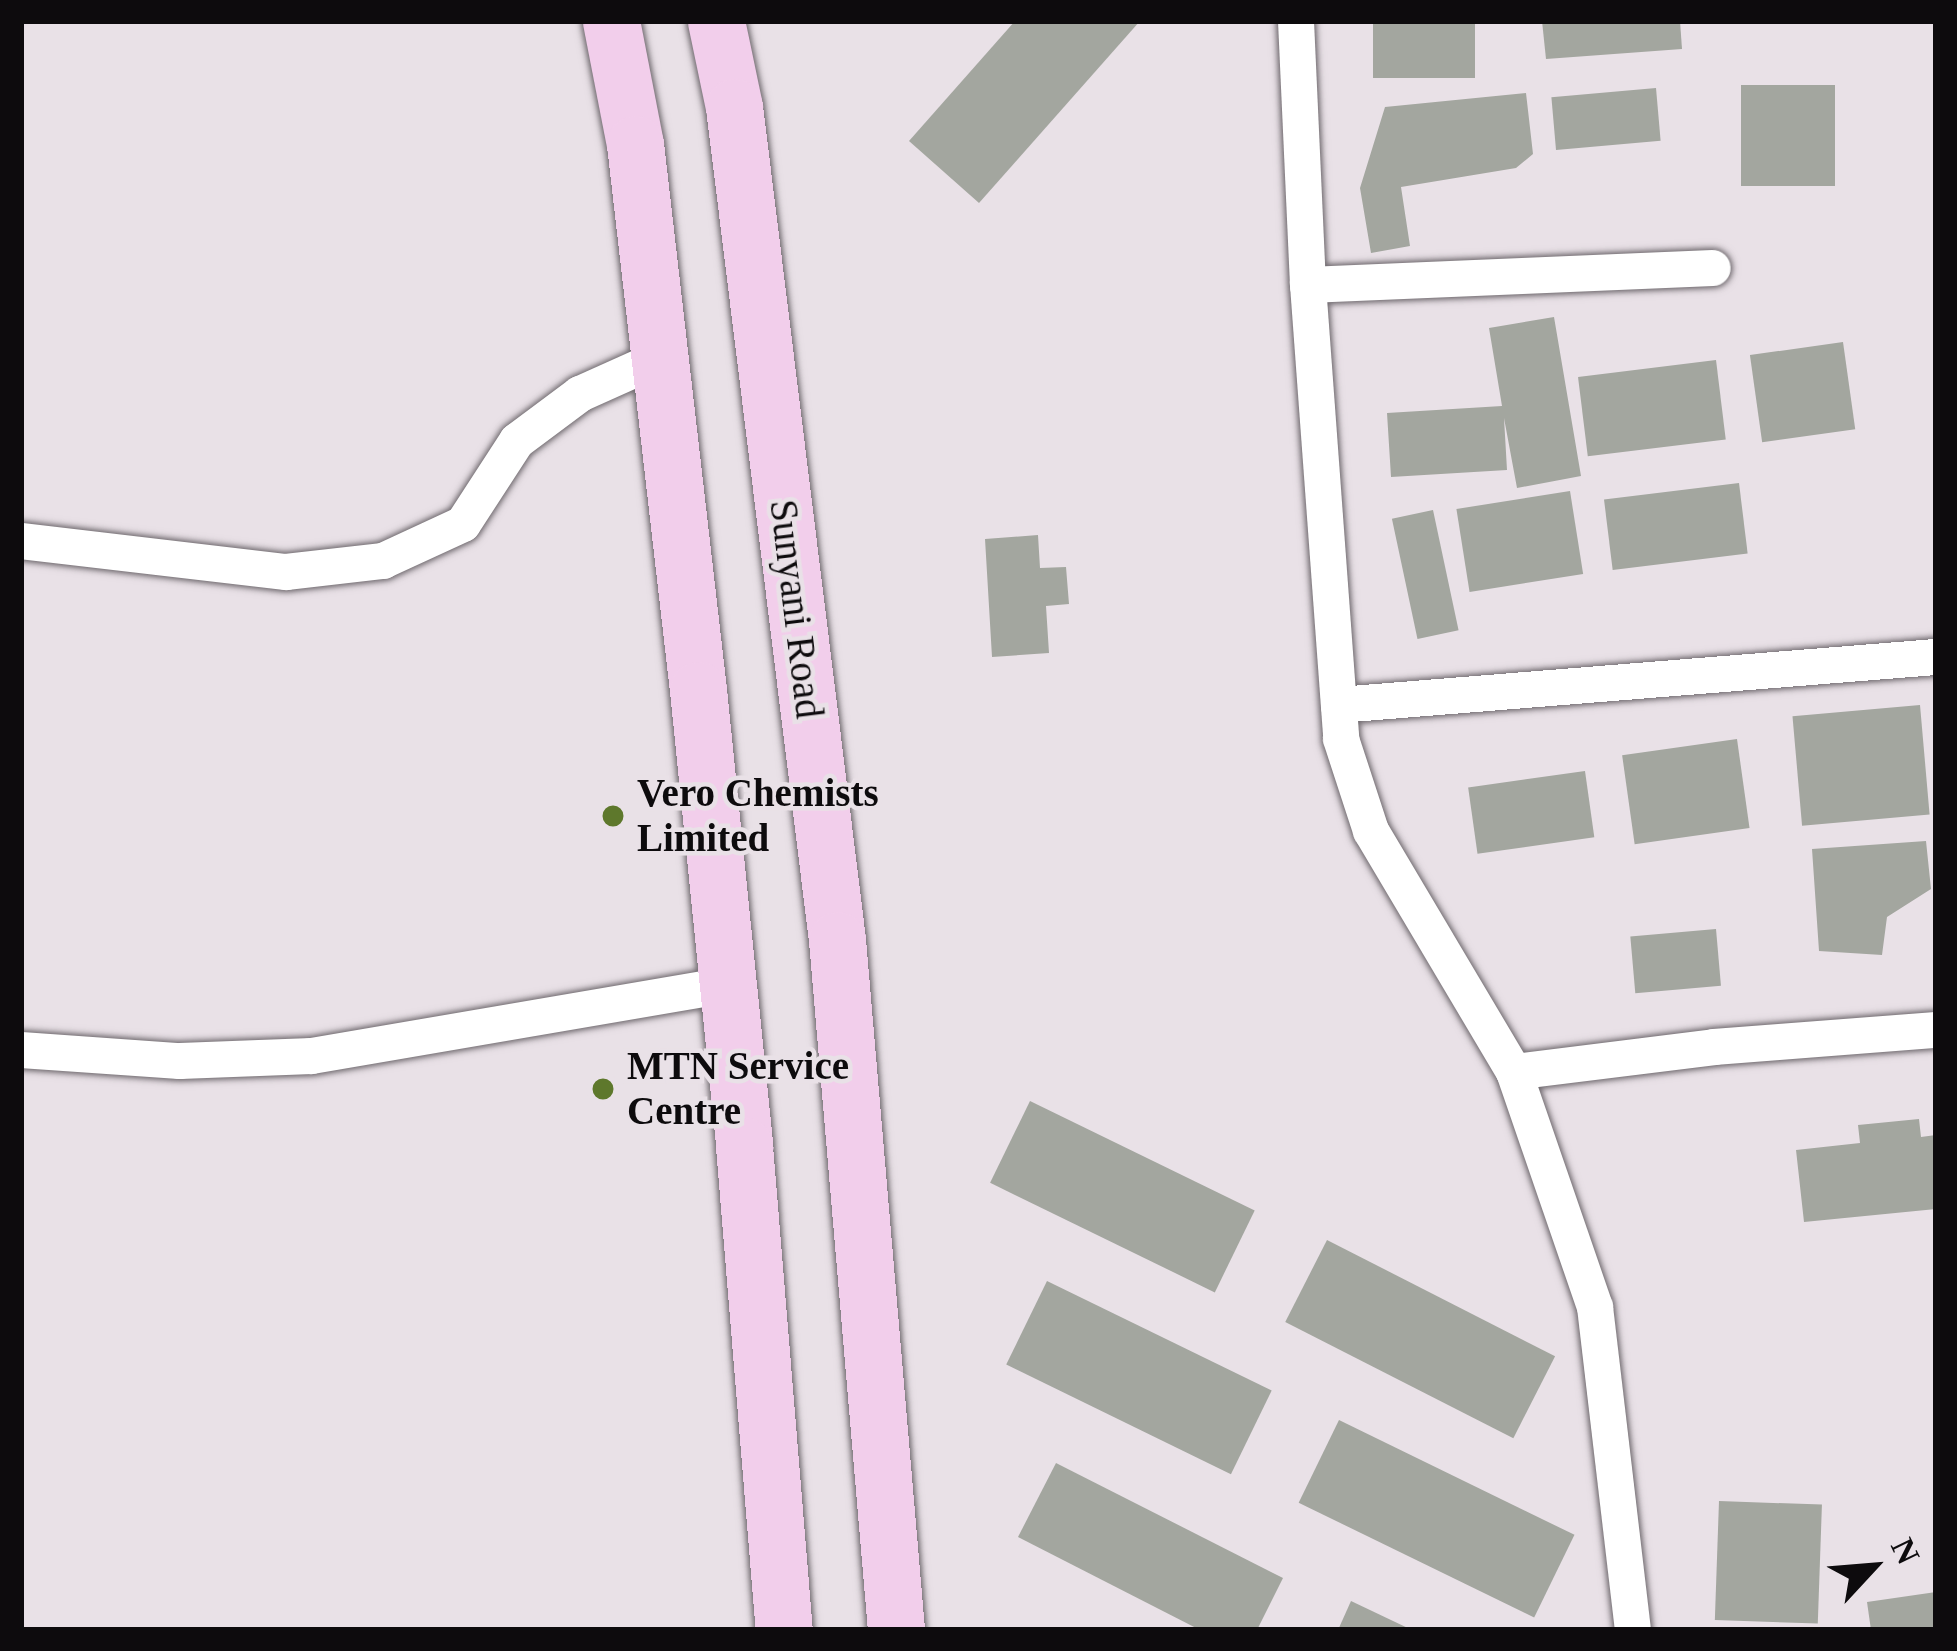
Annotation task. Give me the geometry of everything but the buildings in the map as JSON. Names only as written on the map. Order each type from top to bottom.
[{"type":"main road","points":[[610,21],[634,144],[728,985],[784,1630]]},
{"type":"main road","name":"Sunyani Road","points":[[716,21],[734,107],[837,940],[896,1630]]},
{"type":"street","points":[[1296,21],[1308,285],[1341,739],[1371,831],[1514,1072],[1595,1307],[1633,1630]]},
{"type":"street","points":[[1308,285],[1713,268]]},
{"type":"street","points":[[21,542],[286,572],[383,561],[463,524],[518,441],[580,394],[660,358]]},
{"type":"street","points":[[1339,705],[1936,657]]},
{"type":"street","points":[[21,1050],[180,1061],[312,1056],[728,985]]},
{"type":"street","points":[[1514,1072],[1714,1047],[1936,1030]]},
{"type":"place","name":"Vero Chemists Limited","points":[[613,816]]},
{"type":"place","name":"MTN Service Centre","points":[[603,1089]]}]
